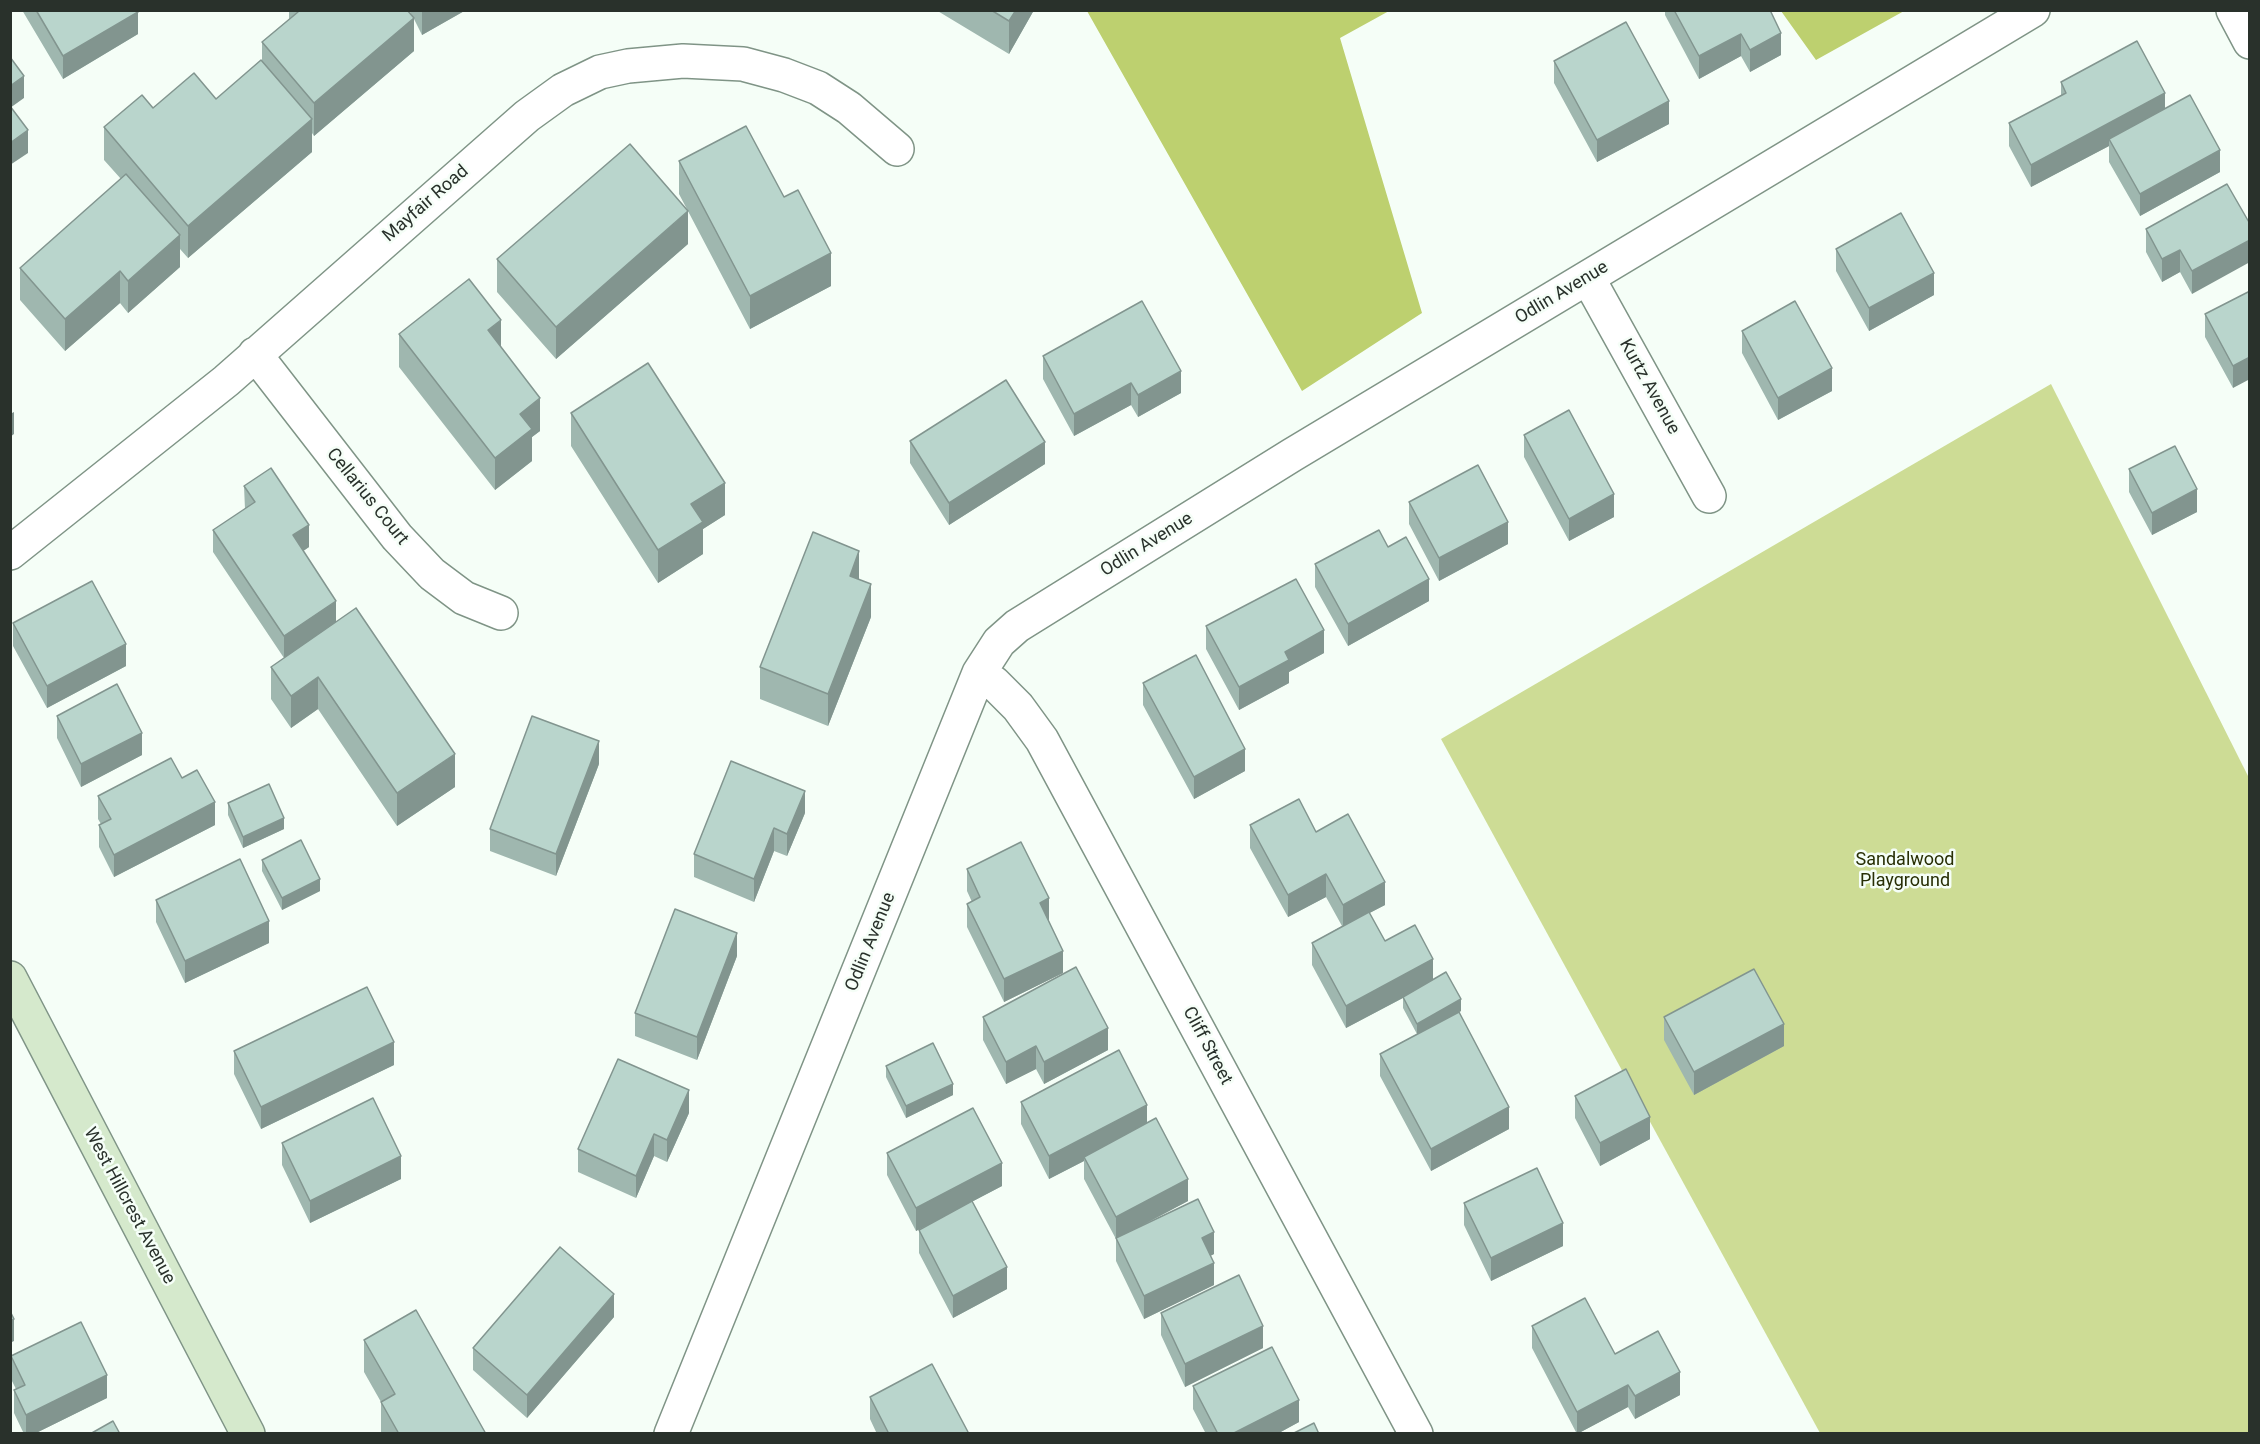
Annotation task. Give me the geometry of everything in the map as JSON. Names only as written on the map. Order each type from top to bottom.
[{"type":"street","name":"Odlin Avenue","points":[[671,1434],[979,673],[999,642],[1017,626],[1292,455],[2032,10]]},
{"type":"street","points":[[2233,10],[2250,42]]},
{"type":"street","name":"Mayfair Road","points":[[10,553],[226,381],[527,116],[564,90],[600,72],[628,66],[683,61],[743,64],[764,69],[818,88],[849,108],[897,149]]},
{"type":"street","name":"Kurtz Avenue","points":[[1588,278],[1709,496]]},
{"type":"street","name":"Cellarius Court","points":[[255,354],[397,537],[432,574],[464,598],[501,613]]},
{"type":"street","name":"Cliff Street","points":[[979,673],[994,683],[1018,707],[1042,740],[1416,1434]]},
{"type":"street","name":"West Hillcrest Avenue","points":[[10,978],[248,1434]]},
{"type":"green space","points":[[1087,11],[1389,11],[1340,38],[1422,313],[1302,391]]},
{"type":"green space","points":[[1781,11],[1904,11],[1816,60]]},
{"type":"green space","name":"Sandalwood Playground","points":[[2051,384],[2249,778],[2249,1433],[1820,1433],[1441,739]]},
{"type":"building","points":[[36,10],[138,10],[138,12],[63,56]]},
{"type":"building","points":[[297,10],[407,10],[414,18],[314,103],[262,42],[298,12]]},
{"type":"building","points":[[991,10],[1016,10],[1009,21]]},
{"type":"building","points":[[1674,10],[1770,10],[1781,33],[1750,50],[1741,34],[1699,56]]},
{"type":"building","points":[[1626,22],[1669,101],[1597,140],[1554,61]]},
{"type":"building","points":[[2137,41],[2165,93],[2031,165],[2009,123],[2066,93],[2061,82]]},
{"type":"building","points":[[10,57],[24,76],[10,86]]},
{"type":"building","points":[[261,60],[312,119],[188,226],[104,127],[142,95],[153,108],[194,73],[216,99]]},
{"type":"building","points":[[2190,95],[2220,150],[2140,194],[2109,139]]},
{"type":"building","points":[[10,106],[28,130],[10,143]]},
{"type":"building","points":[[746,126],[784,197],[798,190],[831,253],[750,296],[679,161]]},
{"type":"building","points":[[630,144],[688,211],[556,327],[497,259]]},
{"type":"building","points":[[126,174],[180,235],[128,281],[120,271],[65,319],[20,268]]},
{"type":"building","points":[[2227,184],[2250,224],[2250,240],[2192,271],[2180,250],[2162,259],[2146,229]]},
{"type":"building","points":[[1901,213],[1934,273],[1869,308],[1836,249]]},
{"type":"building","points":[[469,279],[501,320],[488,330],[540,398],[520,414],[532,429],[495,458],[399,334]]},
{"type":"building","points":[[2250,291],[2250,357],[2233,366],[2205,314]]},
{"type":"building","points":[[1142,301],[1181,371],[1138,395],[1131,383],[1074,414],[1043,356]]},
{"type":"building","points":[[1795,301],[1832,368],[1778,398],[1742,331]]},
{"type":"building","points":[[648,363],[725,483],[691,504],[703,522],[658,550],[571,413]]},
{"type":"building","points":[[1006,380],[1045,442],[949,503],[910,441]]},
{"type":"building","points":[[1569,410],[1614,494],[1569,519],[1524,435]]},
{"type":"building","points":[[2175,446],[2197,489],[2152,513],[2129,469]]},
{"type":"building","points":[[1478,465],[1508,522],[1439,558],[1409,502]]},
{"type":"building","points":[[271,468],[309,525],[293,535],[336,601],[284,636],[213,530],[255,502],[244,486]]},
{"type":"building","points":[[1379,530],[1388,547],[1406,537],[1429,579],[1348,624],[1315,564]]},
{"type":"building","points":[[813,532],[859,551],[850,576],[871,584],[828,694],[760,667]]},
{"type":"building","points":[[1296,579],[1324,630],[1285,652],[1289,660],[1239,687],[1206,626]]},
{"type":"building","points":[[92,581],[126,644],[47,686],[13,623]]},
{"type":"building","points":[[356,608],[455,754],[397,793],[318,677],[291,696],[271,667]]},
{"type":"building","points":[[1196,655],[1245,749],[1194,777],[1143,683]]},
{"type":"building","points":[[117,684],[142,733],[81,764],[57,716]]},
{"type":"building","points":[[532,716],[599,741],[556,854],[490,829]]},
{"type":"building","points":[[171,758],[182,778],[197,770],[215,802],[114,855],[99,825],[111,819],[98,796]]},
{"type":"building","points":[[731,761],[805,791],[787,834],[774,828],[754,879],[694,854]]},
{"type":"building","points":[[269,784],[284,818],[243,837],[228,803]]},
{"type":"building","points":[[1299,799],[1316,832],[1348,814],[1385,882],[1343,905],[1326,874],[1288,895],[1250,825]]},
{"type":"building","points":[[301,840],[320,879],[282,898],[262,860]]},
{"type":"building","points":[[1021,842],[1049,898],[1040,903],[1063,951],[1004,979],[967,904],[980,897],[967,869]]},
{"type":"building","points":[[240,859],[269,921],[185,961],[156,900]]},
{"type":"building","points":[[675,909],[737,933],[697,1037],[635,1013]]},
{"type":"building","points":[[1369,912],[1385,941],[1415,925],[1433,959],[1346,1006],[1312,943]]},
{"type":"building","points":[[1076,967],[1108,1028],[1044,1062],[1036,1046],[1006,1062],[983,1017]]},
{"type":"building","points":[[1754,969],[1784,1024],[1694,1072],[1664,1017]]},
{"type":"building","points":[[1446,972],[1461,999],[1417,1024],[1403,997]]},
{"type":"building","points":[[367,987],[394,1042],[261,1107],[234,1051]]},
{"type":"building","points":[[1459,1012],[1509,1107],[1431,1149],[1380,1054]]},
{"type":"building","points":[[933,1043],[953,1084],[906,1106],[886,1066]]},
{"type":"building","points":[[1119,1050],[1147,1105],[1049,1156],[1021,1102]]},
{"type":"building","points":[[618,1059],[689,1090],[667,1140],[654,1134],[636,1176],[578,1149]]},
{"type":"building","points":[[1626,1069],[1650,1117],[1600,1143],[1575,1096]]},
{"type":"building","points":[[373,1098],[401,1156],[310,1201],[282,1143]]},
{"type":"building","points":[[973,1108],[1002,1163],[916,1208],[887,1153]]},
{"type":"building","points":[[1156,1118],[1188,1179],[1116,1217],[1084,1157]]},
{"type":"building","points":[[1537,1168],[1563,1223],[1491,1258],[1464,1203]]},
{"type":"building","points":[[1198,1199],[1214,1232],[1202,1238],[1214,1263],[1144,1296],[1116,1238]]},
{"type":"building","points":[[972,1201],[1007,1267],[953,1296],[919,1230]]},
{"type":"building","points":[[560,1247],[614,1294],[527,1395],[473,1348]]},
{"type":"building","points":[[1239,1275],[1263,1326],[1185,1364],[1161,1313]]},
{"type":"building","points":[[1585,1298],[1615,1354],[1658,1331],[1680,1372],[1635,1396],[1628,1385],[1577,1412],[1532,1326]]},
{"type":"building","points":[[416,1310],[486,1434],[399,1434],[381,1402],[395,1394],[364,1340]]},
{"type":"building","points":[[81,1322],[107,1375],[26,1415],[14,1390],[25,1385],[11,1356]]},
{"type":"building","points":[[1272,1347],[1299,1400],[1232,1434],[1218,1434],[1193,1386]]},
{"type":"building","points":[[932,1364],[968,1432],[965,1434],[889,1434],[870,1397]]},
{"type":"building","points":[[113,1421],[120,1434],[90,1434]]},
{"type":"building","points":[[1314,1423],[1319,1434],[1292,1434]]}]
